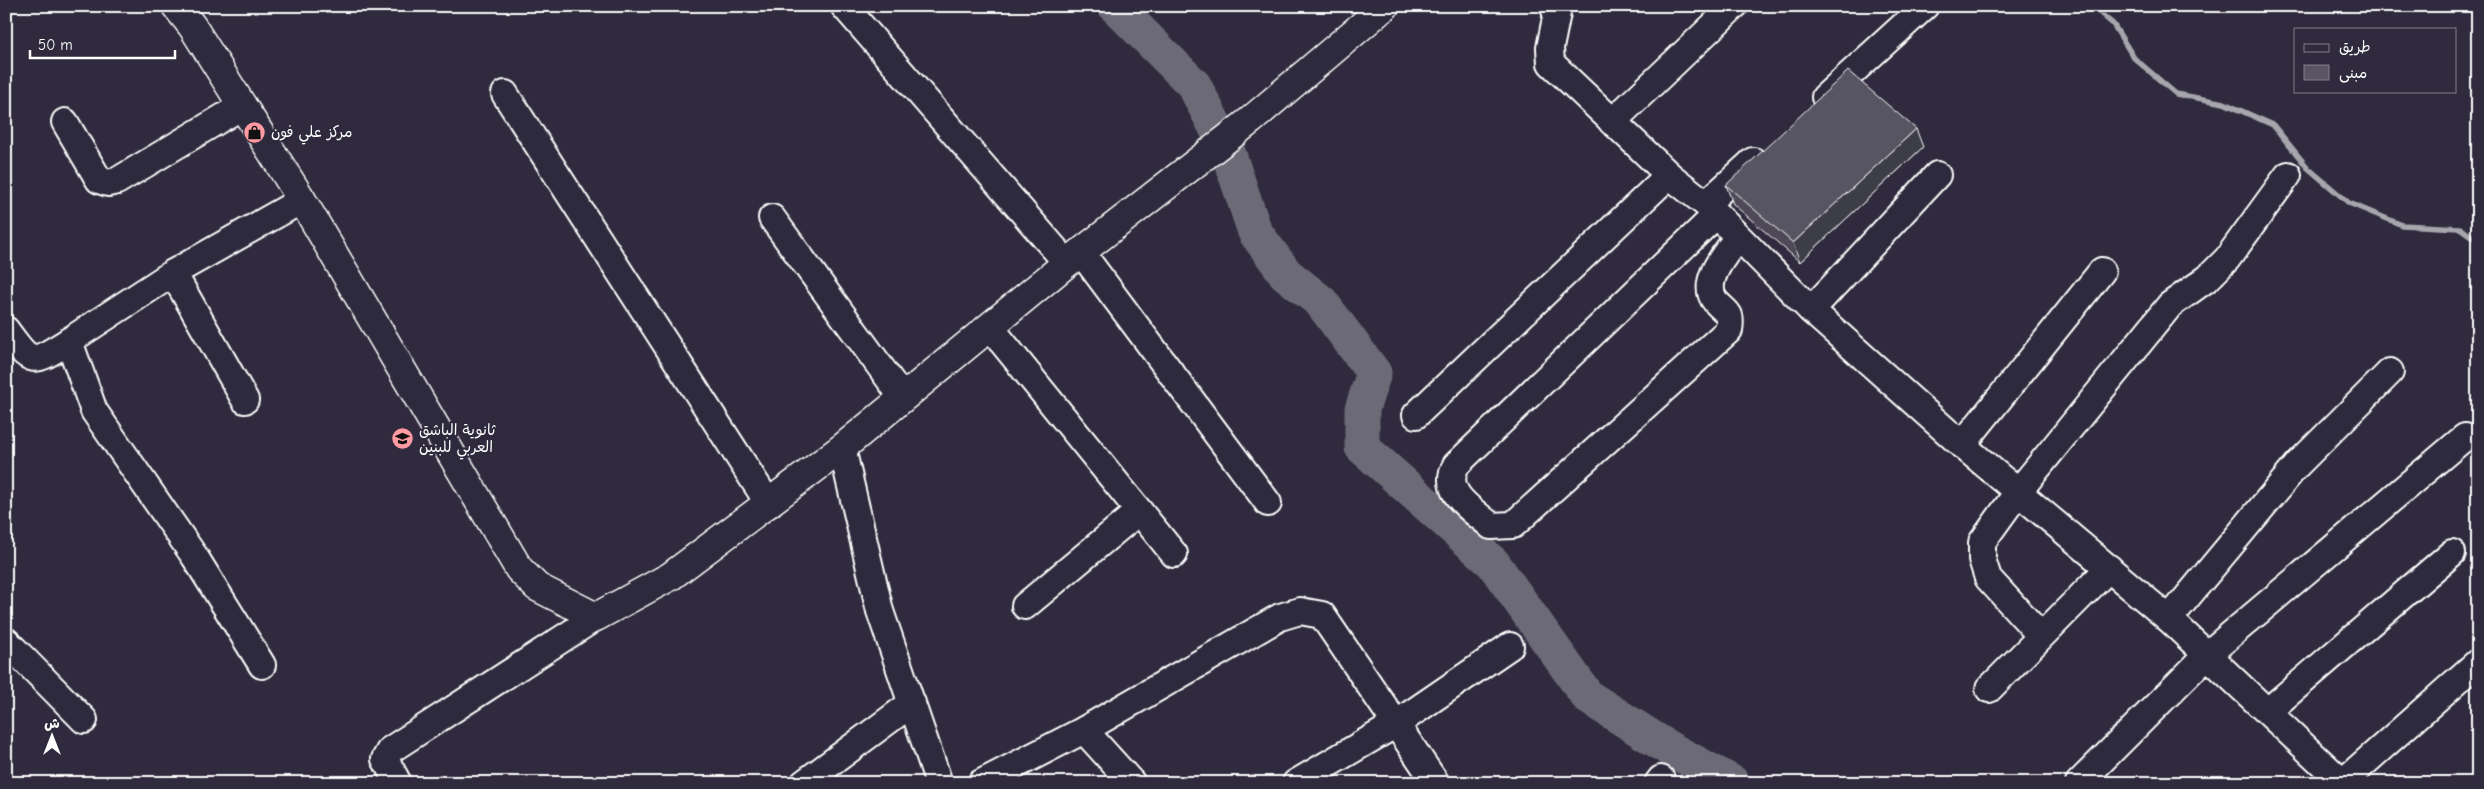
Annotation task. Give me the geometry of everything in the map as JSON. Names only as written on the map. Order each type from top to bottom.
[{"type":"main road","points":[[176,6],[192,26],[302,200],[519,569],[537,586],[596,617],[671,576],[842,448],[1074,258],[1184,170],[1251,120],[1385,6]]},
{"type":"street","points":[[844,6],[1074,258],[1268,503]]},
{"type":"street","points":[[1553,6],[1557,13],[1550,48],[1551,63],[1587,94],[1612,122],[1669,175],[1711,210],[1811,310],[1962,445],[2169,619],[2343,782],[2478,662]]},
{"type":"street","points":[[1612,122],[1734,6]]},
{"type":"street","points":[[1808,112],[1925,6]]},
{"type":"street","points":[[505,94],[769,504]]},
{"type":"street","points":[[65,122],[100,180],[108,183],[117,181],[242,106]]},
{"type":"street","points":[[1738,236],[1716,268],[1711,283],[1711,294],[1716,302],[1728,311],[1731,320],[1729,330],[1513,525],[1492,526],[1457,496],[1451,485],[1451,475],[1456,465],[1711,210],[1772,145]]},
{"type":"street","points":[[1416,415],[1669,175]]},
{"type":"street","points":[[1811,310],[1937,175]]},
{"type":"street","points":[[2041,636],[1988,578],[1982,560],[1982,542],[2018,492],[2170,305],[2208,278],[2227,259],[2288,175]]},
{"type":"street","points":[[6,330],[24,354],[32,359],[42,358],[173,273],[302,200]]},
{"type":"street","points":[[772,218],[903,398]]},
{"type":"street","points":[[1962,445],[2102,271]]},
{"type":"street","points":[[173,273],[245,400]]},
{"type":"street","points":[[990,327],[1174,554]]},
{"type":"street","points":[[68,341],[94,411],[195,557],[262,665]]},
{"type":"street","points":[[2169,619],[2298,464],[2390,372]]},
{"type":"street","points":[[2080,783],[2208,654],[2465,438]]},
{"type":"street","points":[[842,448],[880,611],[939,783]]},
{"type":"street","points":[[1025,606],[1139,511]]},
{"type":"street","points":[[2268,711],[2452,553]]},
{"type":"street","points":[[1989,689],[2109,568]]},
{"type":"street","points":[[981,783],[1084,730],[1280,617],[1300,611],[1322,615],[1436,783]]},
{"type":"street","points":[[398,783],[385,759],[390,750],[596,617]]},
{"type":"street","points":[[6,641],[84,720]]},
{"type":"street","points":[[1296,783],[1396,724],[1510,646]]},
{"type":"street","points":[[804,783],[912,703]]},
{"type":"street","points":[[1084,730],[1132,783]]},
{"type":"building","points":[[1848,71],[1916,129],[1793,243],[1726,185]]},
{"type":"waterway","points":[[1115,6],[1194,85],[1227,149],[1255,232],[1286,274],[1321,302],[1374,373],[1362,409],[1362,447],[1493,563],[1588,697],[1670,749],[1733,783]]},
{"type":"waterway","points":[[2092,6],[2113,24],[2134,58],[2176,94],[2224,103],[2273,125],[2308,168],[2349,203],[2402,225],[2460,228],[2478,241]]},
{"type":"place","name":"مركز علي فون","points":[[255,132]]},
{"type":"place","name":"ثانوية الباشق العربي للبنين","points":[[403,439]]}]
